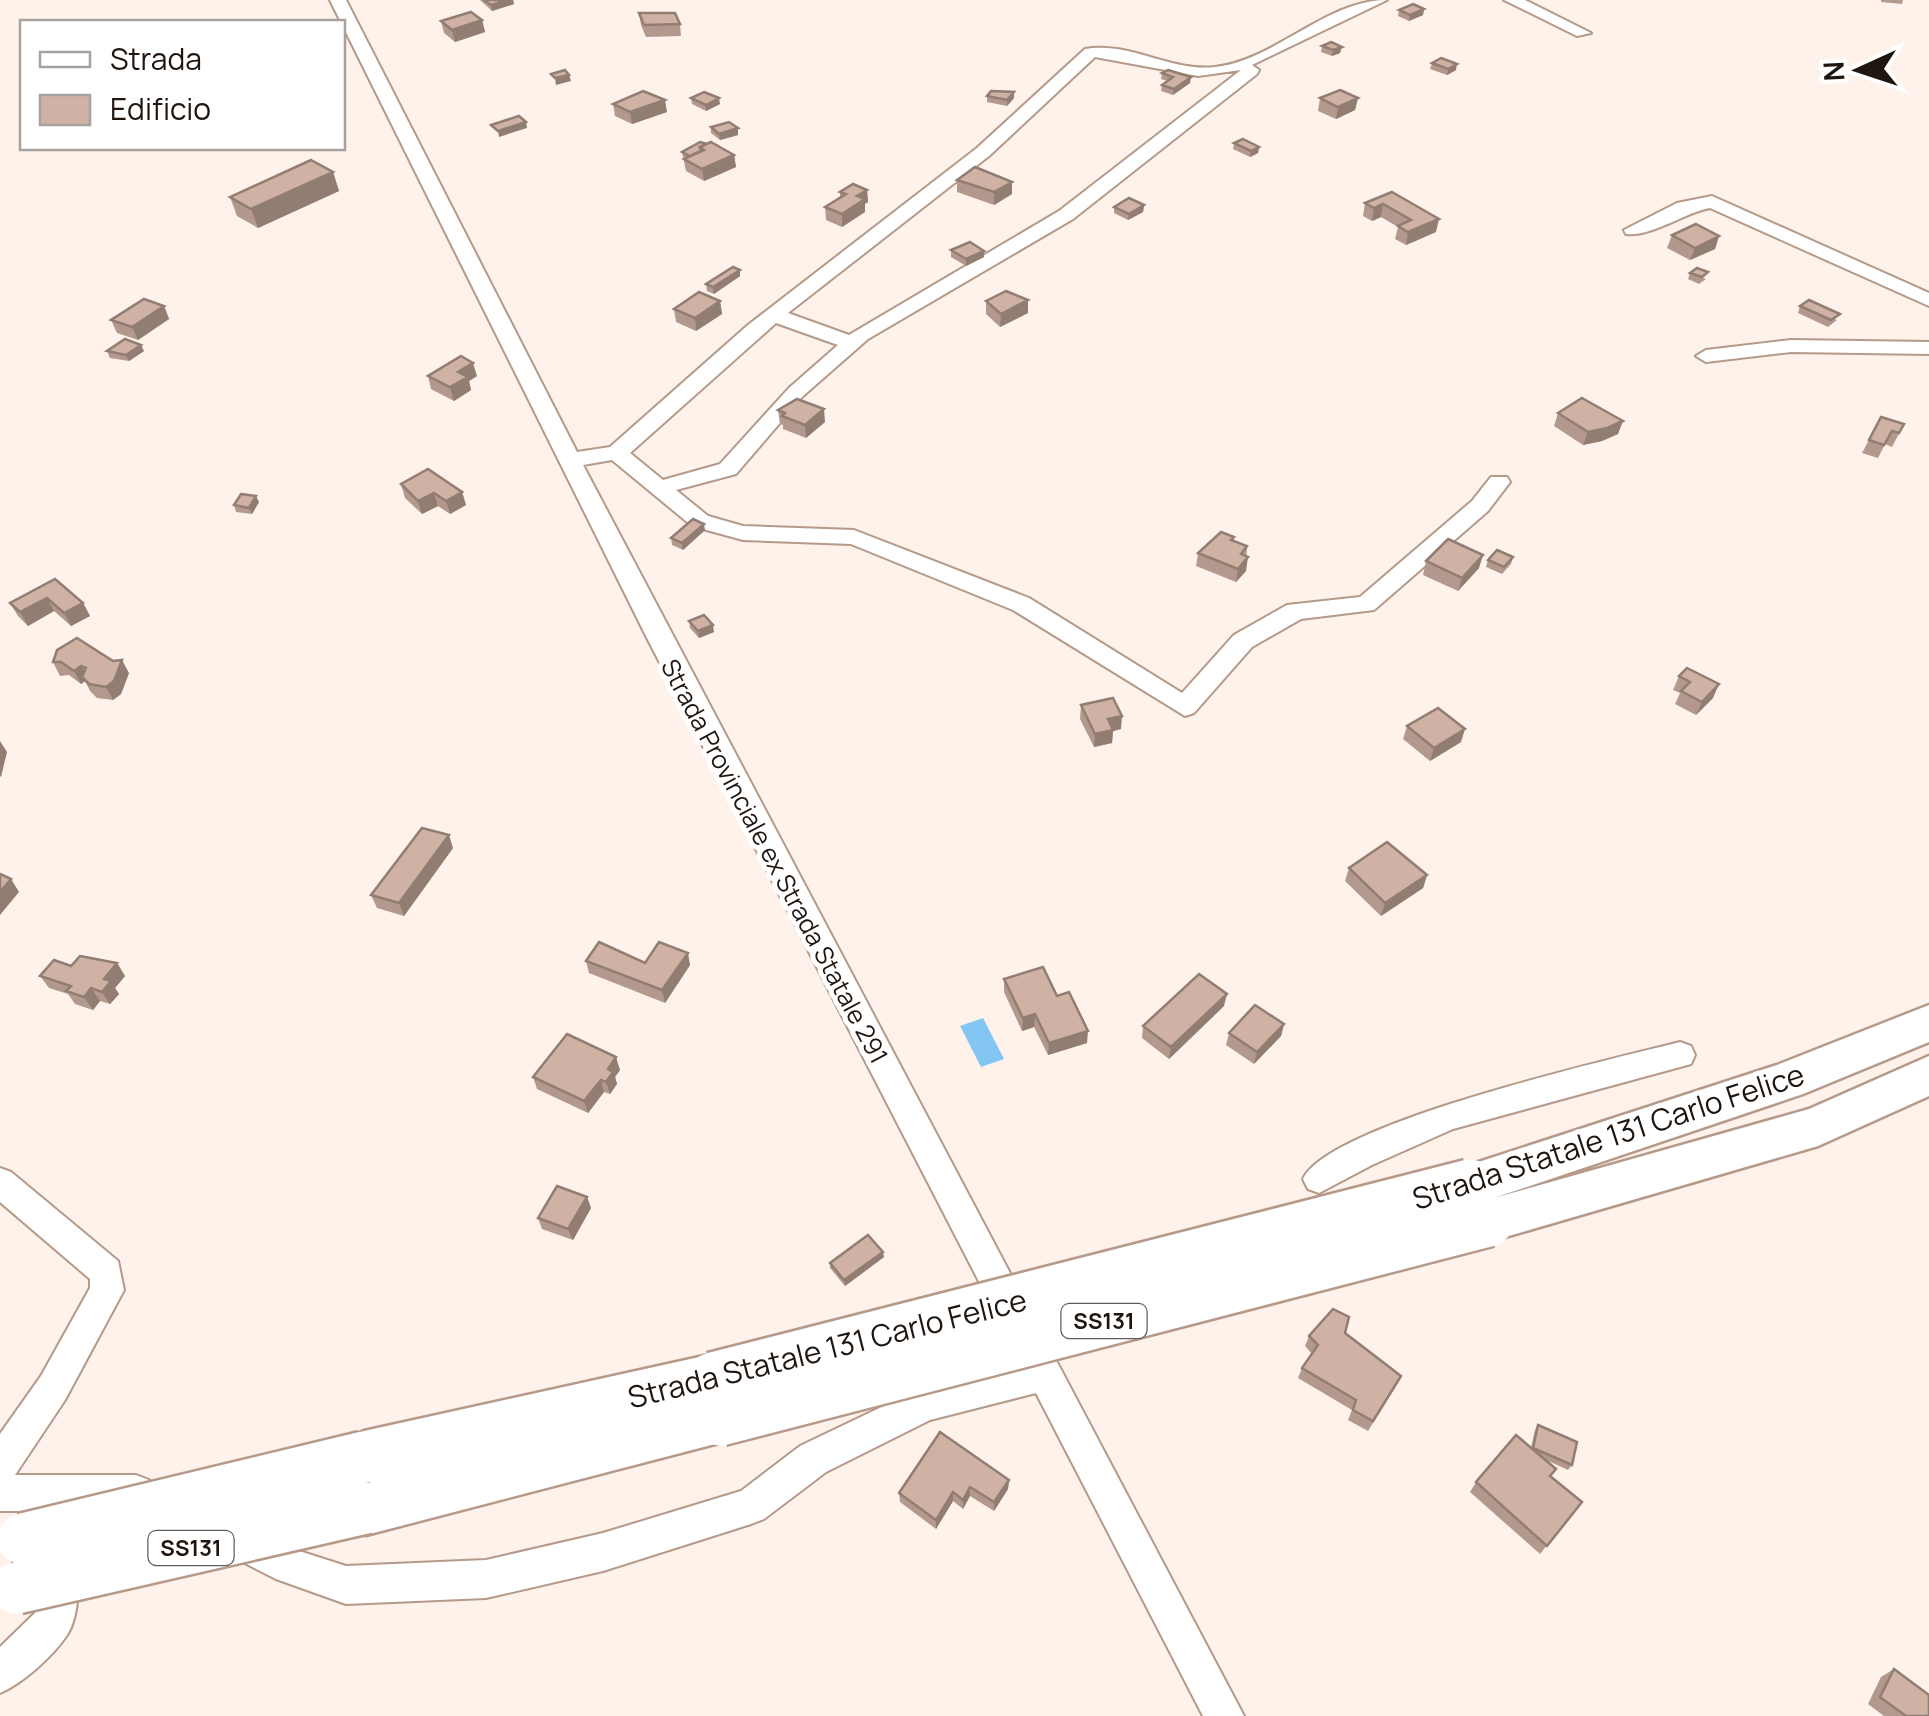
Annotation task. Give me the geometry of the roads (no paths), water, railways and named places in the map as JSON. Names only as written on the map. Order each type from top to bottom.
[{"type":"highway","name":"Strada Statale 131 Carlo Felice","points":[[1479,1203],[1929,1023]]},
{"type":"highway","name":"Strada Statale 131 Carlo Felice","points":[[8,1551],[365,1482],[717,1399],[1479,1203],[1818,1126],[1929,1075]]},
{"type":"street","name":"Strada Provinciale ex Strada Statale 291","points":[[338,0],[665,650],[1224,1716]]},
{"type":"street","points":[[570,460],[616,453],[773,315],[983,152],[1090,52],[1121,53],[1177,68],[1218,73],[1379,0]]},
{"type":"street","points":[[659,488],[728,468],[796,392],[852,343],[1066,215],[1266,60],[1400,0]]},
{"type":"street","points":[[1512,0],[1583,33]]},
{"type":"street","points":[[1634,230],[1684,206],[1712,202],[1929,300]]},
{"type":"street","points":[[773,315],[852,343]]},
{"type":"street","points":[[1706,356],[1791,346],[1929,348]]},
{"type":"street","points":[[616,453],[700,521],[744,533],[854,537],[1021,604],[1185,707],[1243,641],[1296,611],[1366,604],[1480,506],[1499,482]]},
{"type":"street","points":[[1319,1179],[1368,1147],[1464,1111],[1680,1056]]},
{"type":"street","points":[[0,1182],[106,1272],[107,1290],[53,1388],[0,1465]]},
{"type":"street","points":[[8,1551],[71,1494],[145,1493],[289,1566],[346,1585],[486,1578],[603,1552],[751,1506],[812,1460],[925,1404],[1045,1374]]},
{"type":"street","points":[[0,1674],[53,1622],[71,1494]]},
{"type":"water","points":[[983,1018],[1004,1059],[981,1067],[960,1026]]}]
